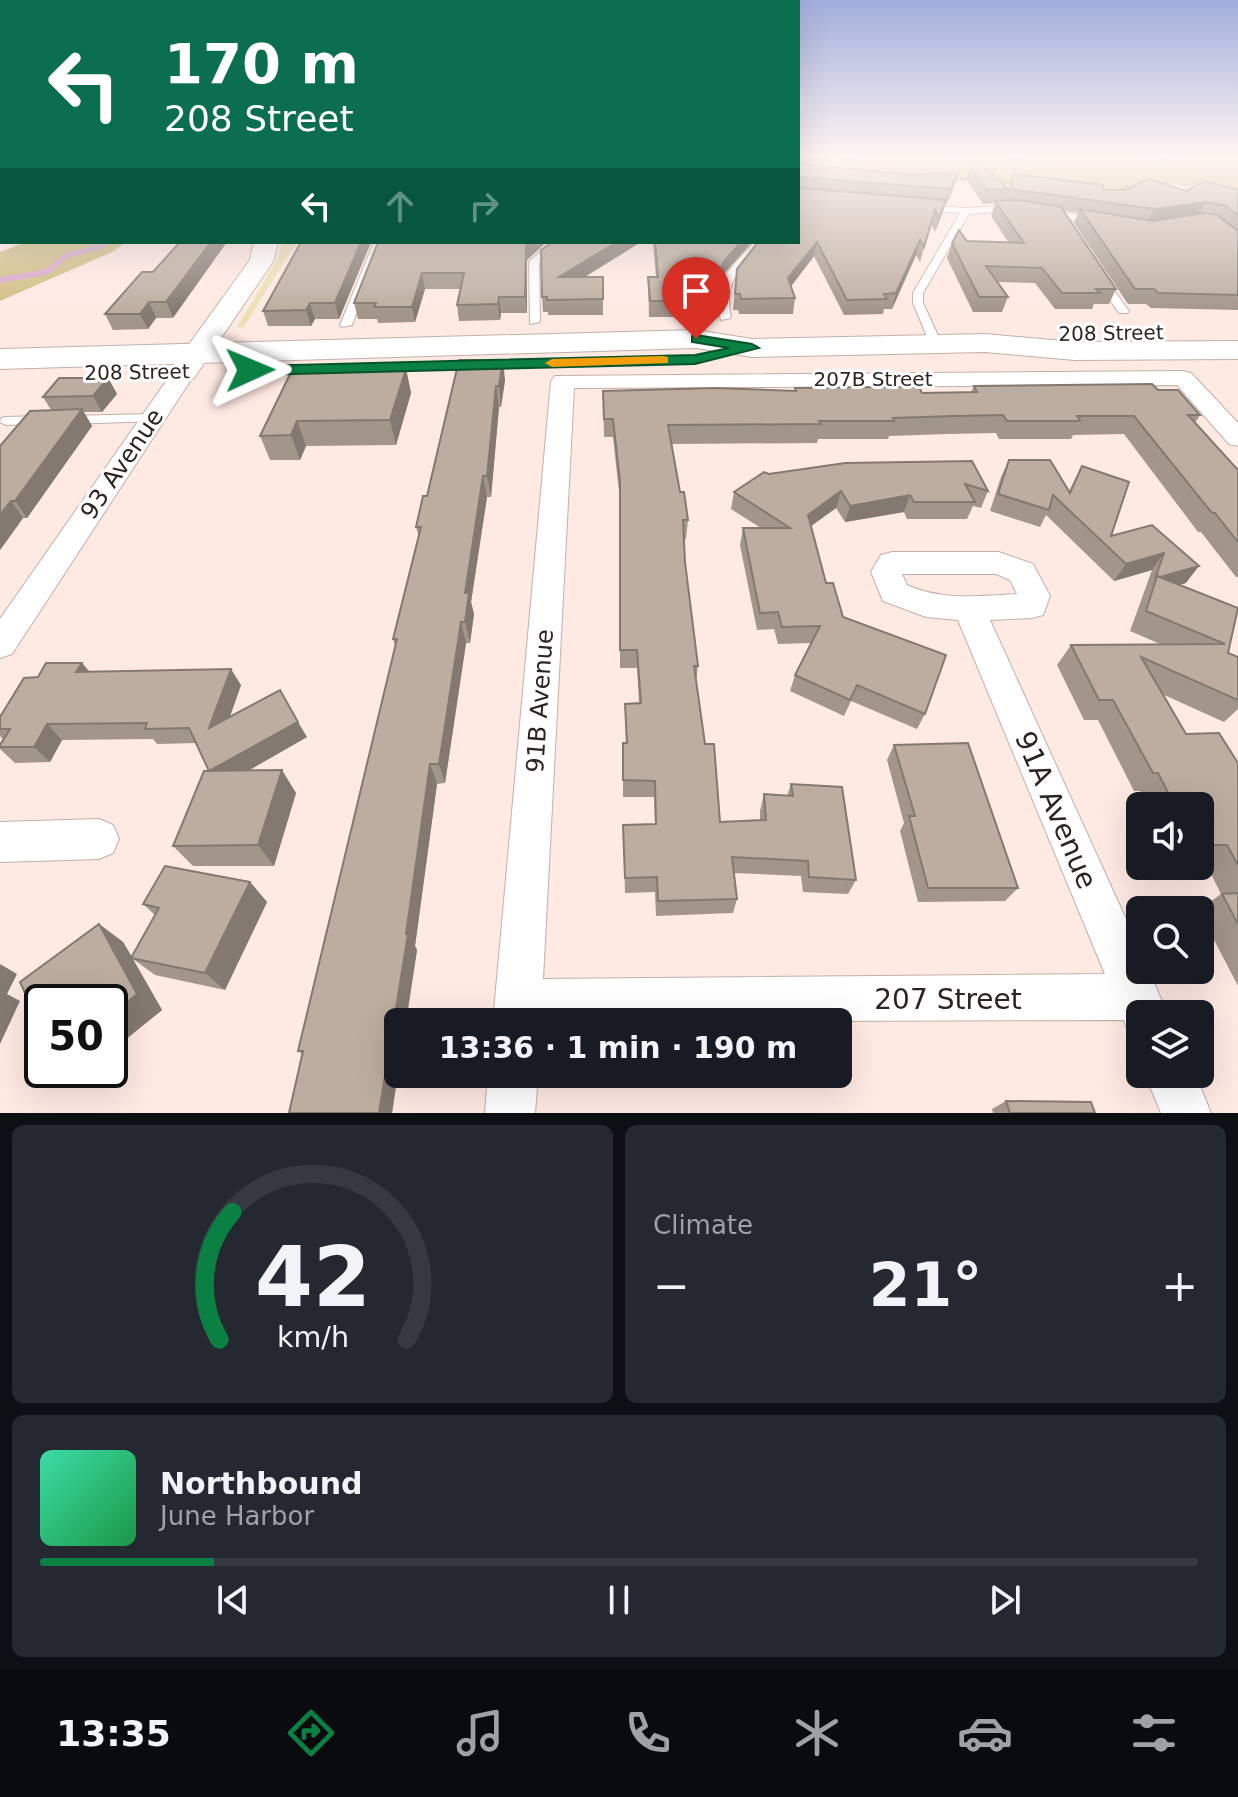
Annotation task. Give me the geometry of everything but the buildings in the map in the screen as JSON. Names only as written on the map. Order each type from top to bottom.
[{"type":"main road","name":"208 Street","points":[[985,343],[1065,332],[1238,332]]},
{"type":"main road","name":"208 Street","points":[[0,359],[190,362],[695,360],[752,348],[985,343],[1075,351],[1238,350]]},
{"type":"main road","name":"208 Street","points":[[0,375],[190,362]]},
{"type":"street","name":"93 Avenue","points":[[0,645],[262,260],[266,244]]},
{"type":"street","name":"207B Street","points":[[563,381],[1183,378],[1238,438]]},
{"type":"street","name":"91B Avenue","points":[[518,1008],[563,381]]},
{"type":"street","name":"91A Avenue","points":[[968,607],[1138,1000]]},
{"type":"street","points":[[0,842],[99,839]]},
{"type":"street","name":"207 Street","points":[[852,1009],[1126,1006]]},
{"type":"street","points":[[510,1113],[512,1088]]},
{"type":"street","points":[[1176,1088],[1186,1113]]},
{"type":"lane","points":[[935,209],[998,209]]},
{"type":"lane","points":[[1018,209],[1103,222]]},
{"type":"lane","points":[[936,344],[918,303],[918,293],[966,211]]},
{"type":"lane","points":[[1060,215],[1067,227]]},
{"type":"lane","points":[[346,325],[378,244]]},
{"type":"lane","points":[[534,322],[534,262],[549,249],[563,244]]},
{"type":"lane","points":[[725,318],[721,301],[724,280],[758,244]]},
{"type":"lane","points":[[1097,274],[1123,311]]},
{"type":"lane","points":[[6,421],[153,418]]},
{"type":"shaded area","points":[[21,244],[123,244],[112,252],[0,301],[0,252]]},
{"type":"shaded area","points":[[282,244],[296,244],[243,328],[237,327],[278,258]]},
{"type":"waterway","points":[[49,270],[65,256],[105,244]]},
{"type":"waterway","points":[[0,280],[46,272],[51,268]]},
{"type":"slow traffic","points":[[552,363],[663,360]]},
{"type":"route","points":[[250,370],[695,360],[752,348],[696,339]]}]
